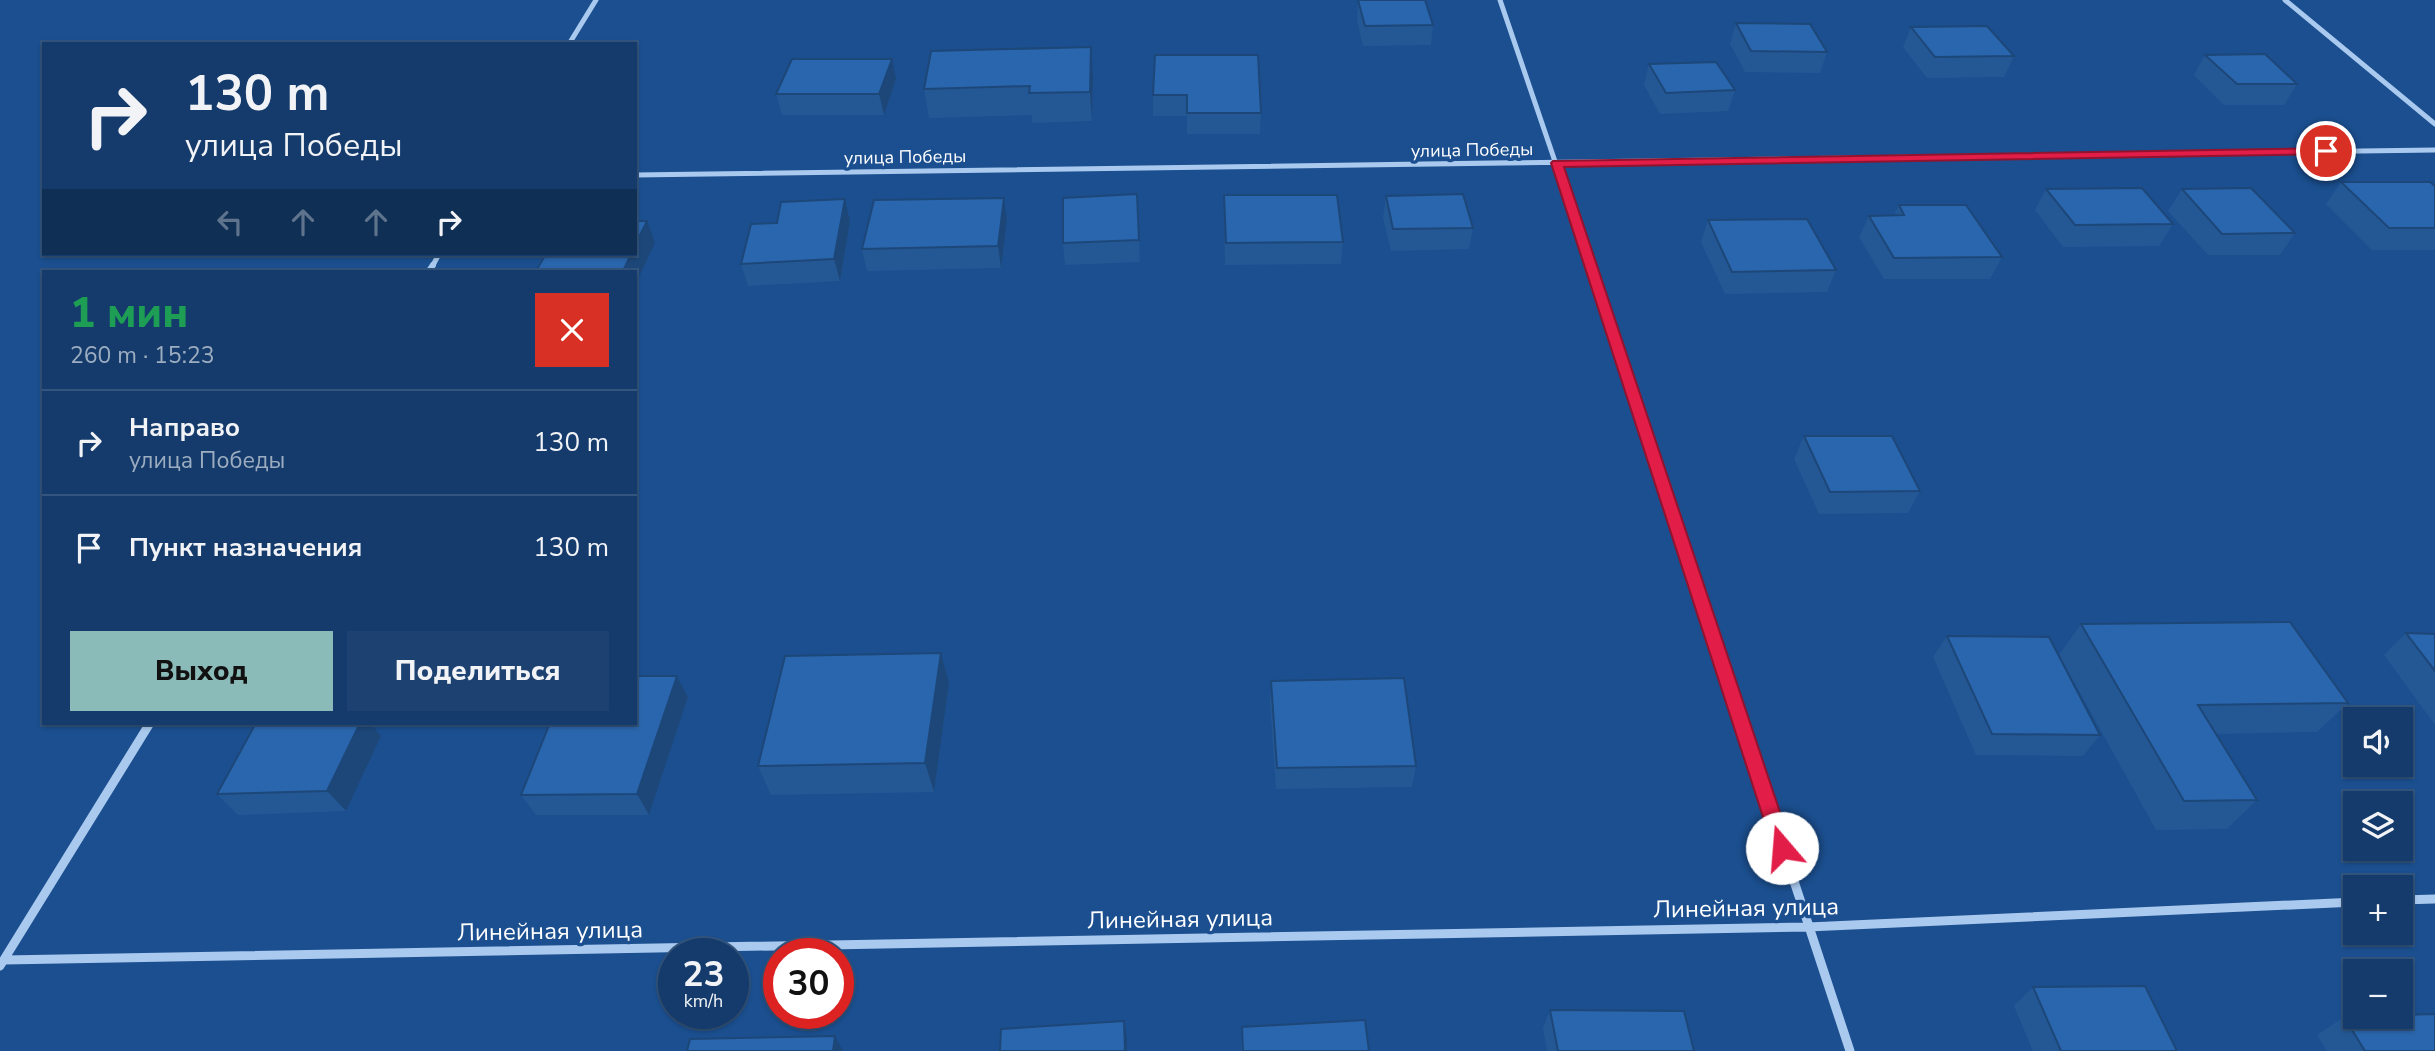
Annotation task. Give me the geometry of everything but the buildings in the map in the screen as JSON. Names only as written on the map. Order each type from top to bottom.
[{"type":"street","points":[[570,42],[596,0]]},
{"type":"street","points":[[1500,0],[1557,163],[1850,1051]]},
{"type":"street","points":[[2285,0],[2435,124]]},
{"type":"street","name":"улица Победы","points":[[637,175],[2435,150]]},
{"type":"street","points":[[2,963],[149,725]]},
{"type":"street","points":[[2413,900],[2435,899]]},
{"type":"street","name":"Линейная улица","points":[[2,963],[1808,927],[2343,903]]},
{"type":"route","points":[[1782,848],[1557,163],[2326,151]]}]
